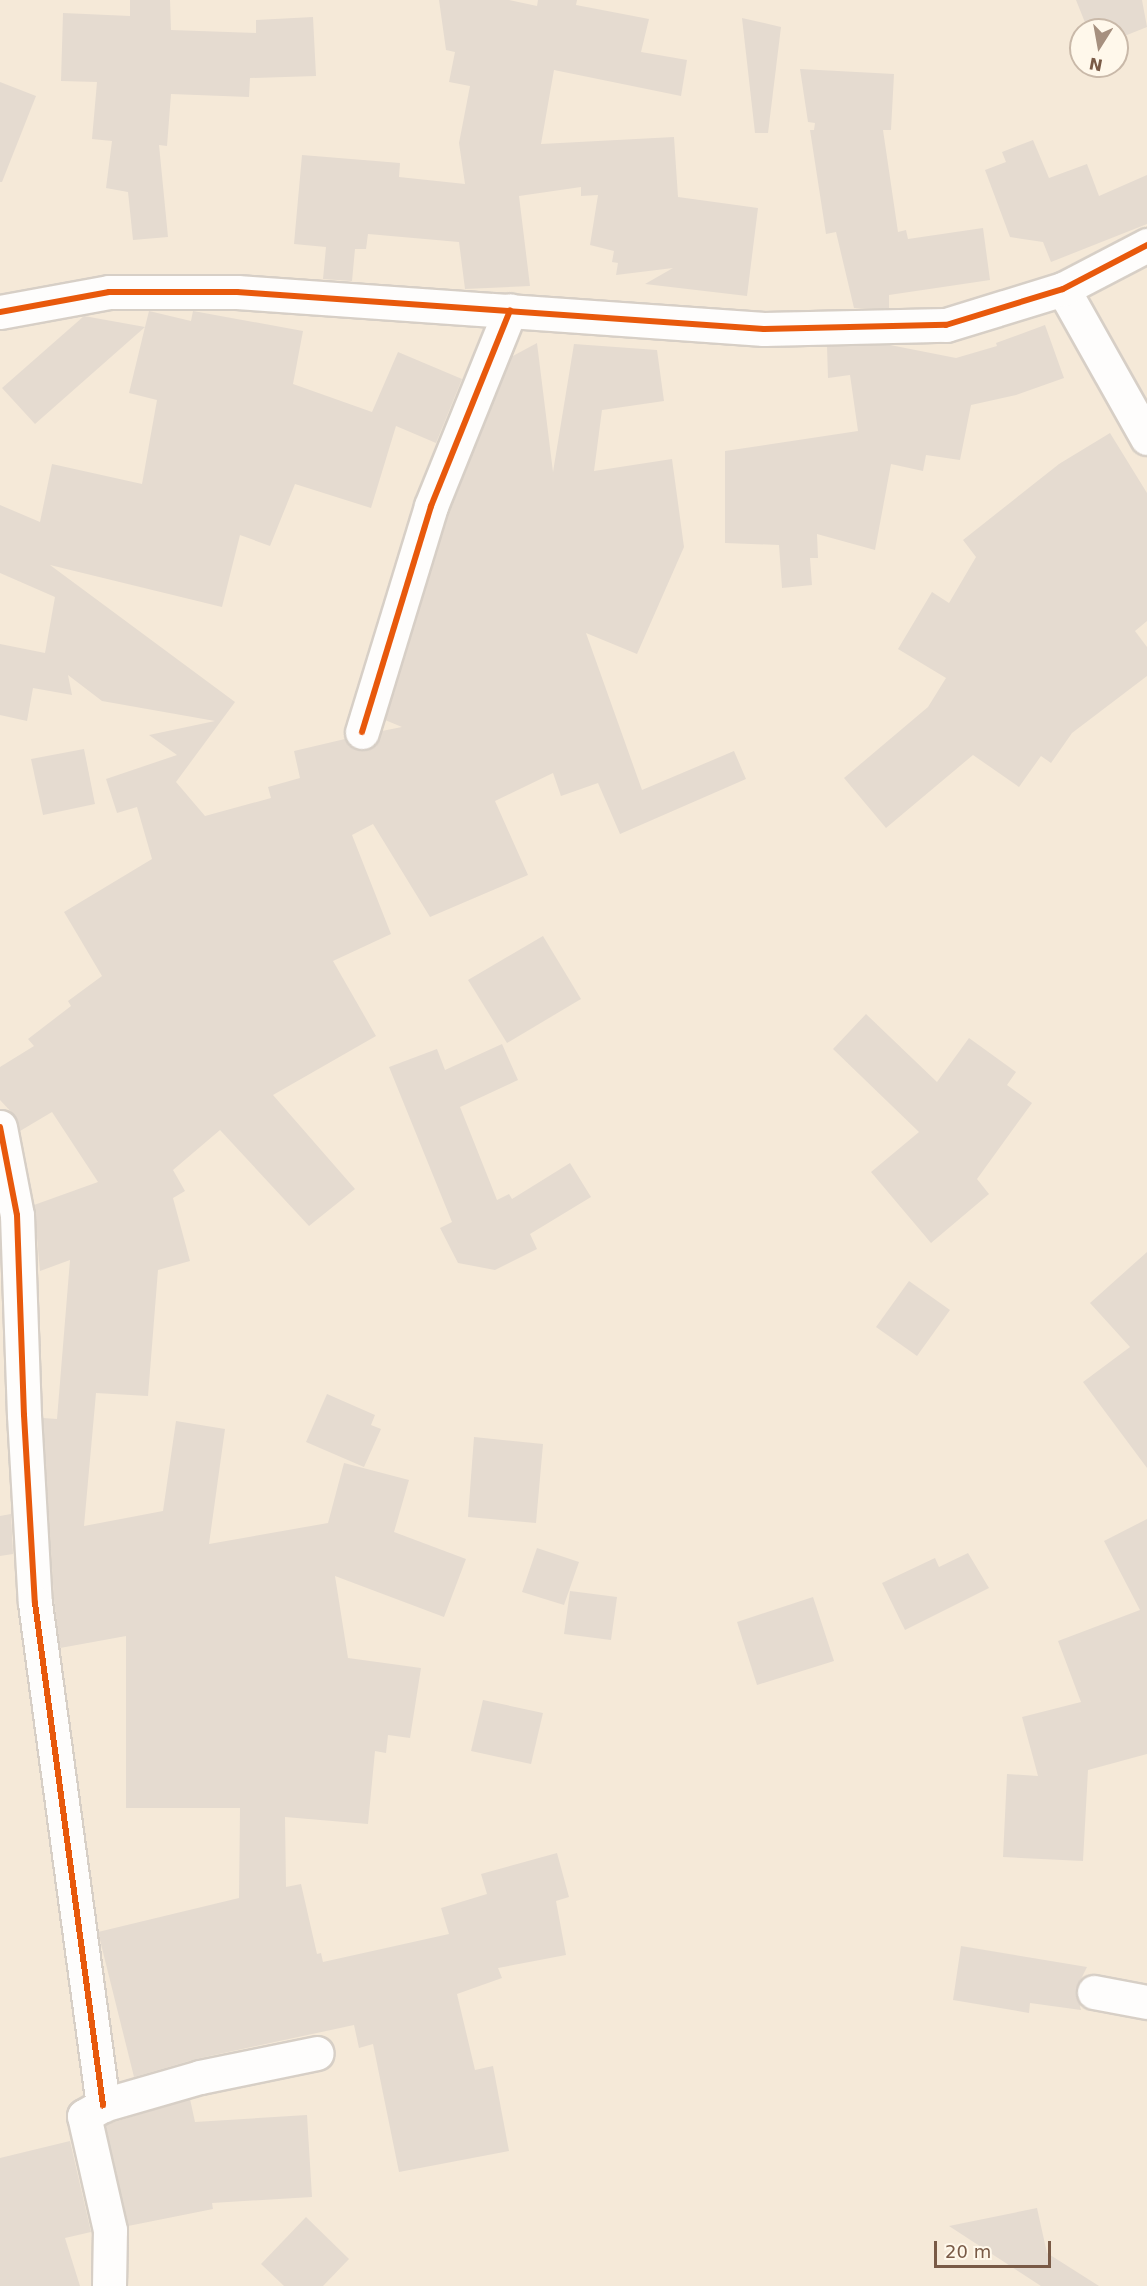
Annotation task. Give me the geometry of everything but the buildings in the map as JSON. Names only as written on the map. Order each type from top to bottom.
[{"type":"street","points":[[0,312],[109,292],[237,292],[764,329],[946,325],[1063,289],[1147,245]]},
{"type":"street","points":[[1063,289],[1147,438]]},
{"type":"street","points":[[362,732],[431,506],[510,310]]},
{"type":"street","points":[[0,1127],[17,1215],[24,1415],[36,1604],[103,2105]]},
{"type":"street","points":[[1094,1992],[1147,2002]]},
{"type":"street","points":[[109,2286],[110,2230],[84,2116],[103,2105],[200,2078],[317,2053]]},
{"type":"shaded area","points":[[0,0],[1147,0],[1147,2286],[0,2286]]},
{"type":"cycle path","points":[[0,312],[109,292],[237,292],[764,329],[946,325],[1063,289],[1147,245]]},
{"type":"cycle path","points":[[362,732],[431,506],[510,310]]},
{"type":"cycle path","points":[[0,1127],[17,1215],[24,1415],[35,1603],[103,2105]]}]
